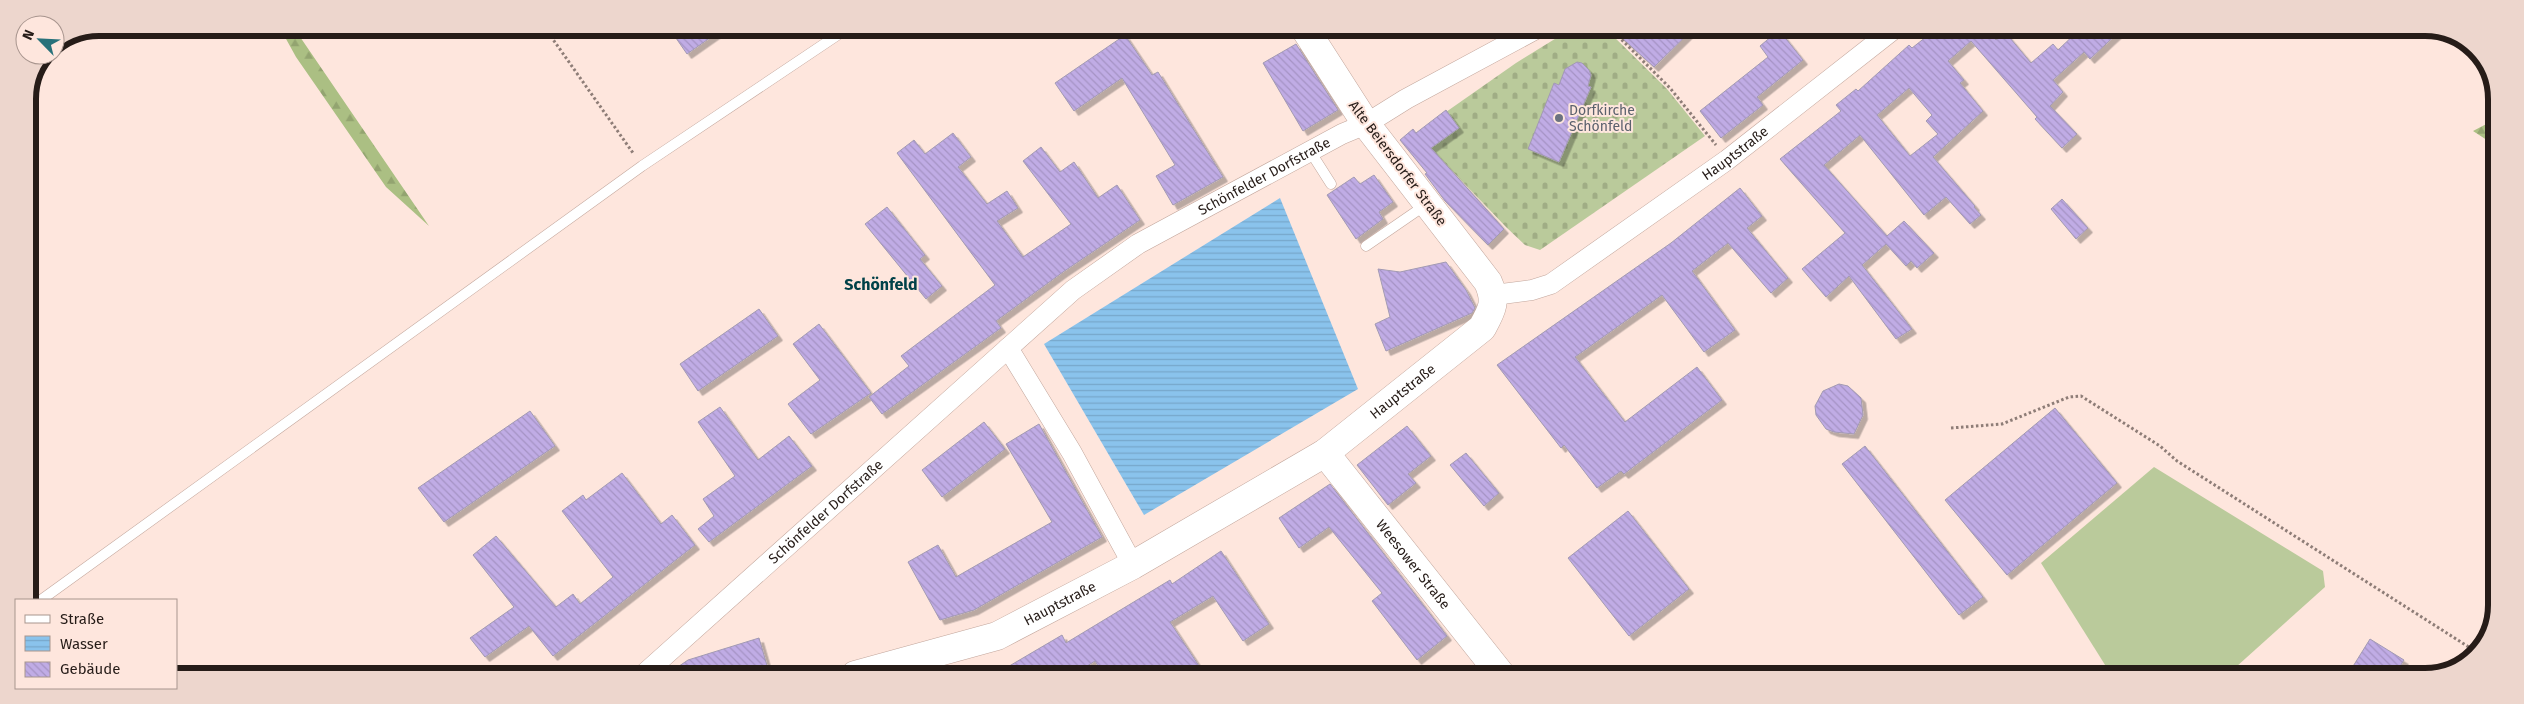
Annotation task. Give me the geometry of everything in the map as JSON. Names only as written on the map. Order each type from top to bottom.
[{"type":"main road","name":"Alte Beiersdorfer Straße","points":[[1310,36],[1366,124],[1488,282],[1494,295]]},
{"type":"main road","name":"Hauptstraße","points":[[880,668],[997,636],[1133,565],[1325,452],[1482,328],[1492,311],[1494,295]]},
{"type":"main road","name":"Weesower Straße","points":[[1325,452],[1496,668]]},
{"type":"street","name":"Schönfelder Dorfstraße","points":[[652,668],[1073,290],[1138,244],[1310,151],[1366,124],[1406,98],[1523,36]]},
{"type":"street","name":"Hauptstraße","points":[[1494,295],[1532,290],[1551,284],[1727,160],[1885,36]]},
{"type":"street","points":[[1008,348],[1072,453],[1133,565]]},
{"type":"lane","points":[[42,599],[642,166],[836,36]]},
{"type":"lane","points":[[1310,151],[1331,184]]},
{"type":"lane","points":[[1366,246],[1428,204]]},
{"type":"path","points":[[551,36],[642,166]]},
{"type":"path","points":[[1618,36],[1670,88],[1706,131],[1727,160]]},
{"type":"path","points":[[1950,428],[2002,424],[2069,397],[2081,396],[2160,446],[2177,461],[2470,648]]},
{"type":"green space","points":[[284,36],[299,36],[429,226],[386,187],[296,57]]},
{"type":"green space","points":[[1560,36],[1613,36],[1667,89],[1705,136],[1540,250],[1525,245],[1416,133],[1516,63]]},
{"type":"green space","points":[[2488,123],[2488,141],[2473,131]]},
{"type":"green space","points":[[2154,467],[2323,571],[2325,587],[2235,668],[2107,668],[2041,563]]},
{"type":"water","points":[[1280,198],[1358,389],[1144,515],[1044,344]]},
{"type":"building","points":[[675,36],[713,36],[687,54]]},
{"type":"building","points":[[1126,36],[1152,75],[1158,72],[1223,177],[1173,205],[1156,176],[1175,165],[1122,78],[1074,111],[1055,83]]},
{"type":"building","points":[[1620,36],[1686,36],[1654,67]]},
{"type":"building","points":[[1772,36],[1784,36],[1803,60],[1757,97],[1763,105],[1721,138],[1700,111],[1768,57],[1760,46]]},
{"type":"building","points":[[1927,36],[1993,36],[1996,40],[2000,36],[2008,36],[2031,63],[2053,44],[2058,50],[2073,36],[2115,36],[2090,59],[2084,52],[2053,80],[2063,92],[2050,106],[2077,134],[2062,148],[2035,119],[2037,117],[1971,41],[1948,61],[1964,80],[1960,83],[1983,111],[1933,157],[1981,215],[1970,224],[1946,197],[1924,215],[1860,135],[1824,165],[1887,236],[1904,221],[1934,253],[1917,268],[1911,261],[1906,266],[1886,244],[1862,265],[1912,329],[1896,339],[1849,276],[1826,297],[1802,269],[1845,233],[1780,159],[1841,111],[1836,105],[1856,89],[1858,91],[1909,45],[1912,48]],"holes":[[[1909,88],[1932,115],[1926,121],[1938,134],[1910,156],[1877,115]]]},
{"type":"building","points":[[1296,44],[1338,110],[1303,131],[1263,63]]},
{"type":"building","name":"Dorfkirche Schönfeld","points":[[1577,62],[1582,63],[1589,70],[1591,75],[1588,86],[1591,87],[1559,162],[1528,149],[1554,83],[1559,85],[1565,69]]},
{"type":"building","points":[[1446,110],[1459,128],[1431,148],[1504,229],[1488,245],[1445,201],[1425,174],[1427,173],[1400,140],[1413,129],[1416,133]]},
{"type":"building","points":[[953,133],[971,157],[958,167],[987,204],[1007,191],[1018,208],[997,221],[1023,257],[1071,224],[1023,161],[1041,147],[1060,172],[1074,162],[1098,198],[1117,185],[1140,220],[1063,272],[996,321],[1001,328],[882,414],[869,397],[909,366],[901,356],[995,285],[897,153],[914,140],[925,154]]},
{"type":"building","points":[[1374,175],[1393,202],[1379,212],[1383,219],[1356,239],[1327,195],[1354,177],[1360,184]]},
{"type":"building","points":[[1740,188],[1762,216],[1747,228],[1788,278],[1771,293],[1728,243],[1692,271],[1735,330],[1704,352],[1662,295],[1575,357],[1625,422],[1697,367],[1722,400],[1624,474],[1621,471],[1597,488],[1564,445],[1561,448],[1497,365],[1671,243]]},
{"type":"building","points":[[2062,199],[2088,228],[2076,239],[2051,209]]},
{"type":"building","points":[[887,207],[925,255],[920,259],[942,286],[926,299],[865,224]]},
{"type":"building","points":[[1446,262],[1466,290],[1475,308],[1472,313],[1386,351],[1375,324],[1390,317],[1378,269],[1400,272]]},
{"type":"building","points":[[759,309],[778,336],[698,391],[680,364]]},
{"type":"building","points":[[819,324],[871,393],[811,434],[788,404],[820,380],[793,344]]},
{"type":"building","points":[[1839,384],[1848,386],[1861,398],[1863,415],[1854,434],[1834,432],[1826,429],[1816,415],[1815,406],[1823,391]]},
{"type":"building","points":[[720,407],[758,460],[789,436],[812,466],[709,542],[698,529],[714,516],[703,499],[735,476],[698,422]]},
{"type":"building","points":[[2055,408],[2117,483],[2007,575],[1945,500]]},
{"type":"building","points":[[530,411],[555,446],[444,522],[418,488]]},
{"type":"building","points":[[984,422],[1005,449],[942,497],[922,470]]},
{"type":"building","points":[[1039,424],[1102,537],[974,610],[940,620],[908,562],[938,545],[956,577],[1052,522],[1006,444]]},
{"type":"building","points":[[1407,426],[1431,456],[1408,474],[1416,483],[1388,505],[1357,465]]},
{"type":"building","points":[[1865,446],[1983,597],[1959,615],[1842,464]]},
{"type":"building","points":[[1466,453],[1499,493],[1484,506],[1450,465]]},
{"type":"building","points":[[622,473],[661,524],[672,515],[695,545],[553,656],[529,626],[485,657],[470,638],[514,607],[473,555],[496,536],[556,607],[573,594],[580,604],[613,577],[562,511],[583,495],[586,500]]},
{"type":"building","points":[[1330,484],[1447,636],[1417,660],[1372,601],[1382,593],[1329,527],[1299,548],[1279,518]]},
{"type":"building","points":[[1628,511],[1689,589],[1629,636],[1568,558]]},
{"type":"building","points":[[1221,551],[1269,624],[1243,641],[1213,596],[1170,622],[1200,668],[1100,668],[1095,661],[1084,668],[1006,668],[1062,635],[1066,643],[1170,580],[1172,584]]},
{"type":"building","points":[[759,638],[768,668],[676,668],[688,660]]},
{"type":"building","points":[[2370,639],[2404,660],[2399,668],[2352,668]]},
{"type":"place","name":"Dorfkirche Schönfeld","points":[[1559,118]]},
{"type":"district","name":"Schönfeld","points":[[881,284]]}]
